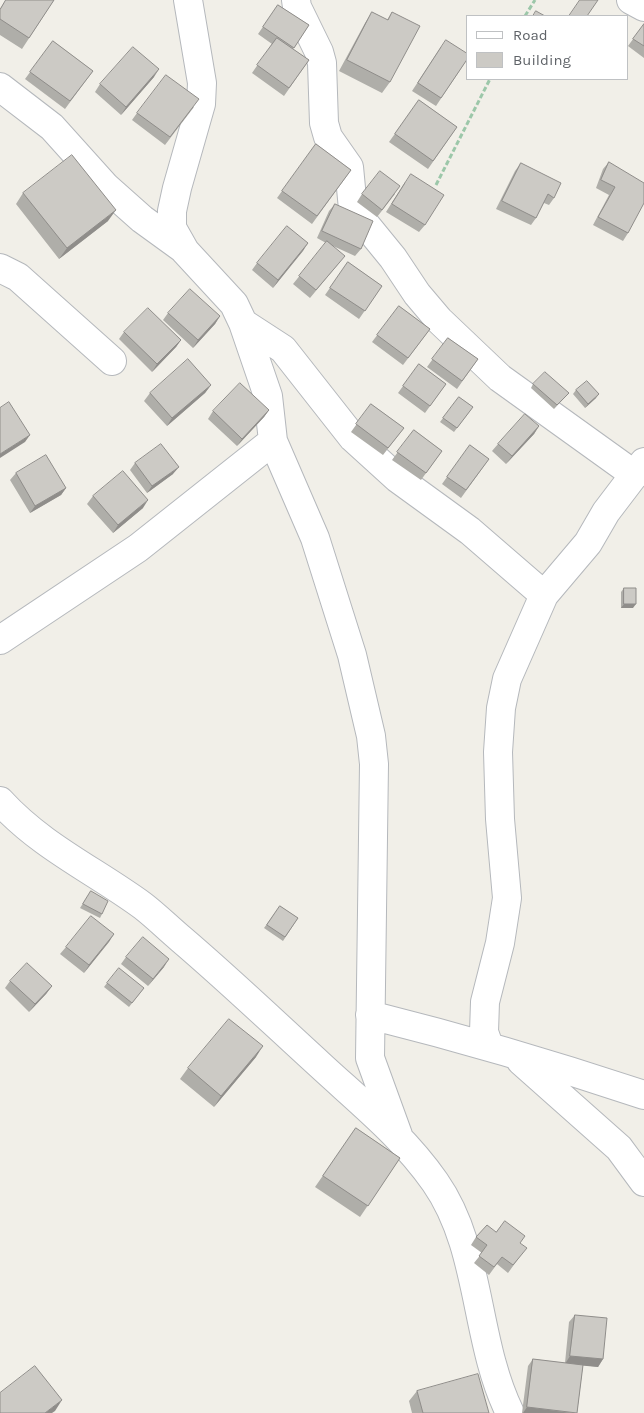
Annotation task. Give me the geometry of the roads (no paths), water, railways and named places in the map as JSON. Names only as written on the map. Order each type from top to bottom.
[{"type":"street","points":[[185,251],[172,228],[172,211],[190,137],[201,104],[202,84],[188,0]]},
{"type":"street","points":[[296,0],[297,7],[319,52],[322,63],[324,123],[328,137],[349,167],[353,209],[439,320],[500,378],[640,469],[606,512],[588,544],[544,595],[507,679],[501,708],[498,752],[500,819],[507,898],[500,944],[485,1002],[484,1032],[489,1046]]},
{"type":"street","points":[[631,0],[644,7]]},
{"type":"street","points":[[0,87],[52,127],[106,186],[142,219],[185,251],[225,292],[234,304],[243,323],[268,396],[273,441],[301,504],[334,596],[352,655],[371,736],[374,773],[370,1058],[398,1135]]},
{"type":"street","points":[[0,268],[18,277],[112,360]]},
{"type":"street","points":[[243,323],[283,349],[353,438],[384,467],[470,530],[544,595]]},
{"type":"street","points":[[0,640],[138,548],[273,441]]},
{"type":"street","points":[[4,814],[146,908],[251,1000],[398,1135],[436,1183],[463,1234],[480,1318],[504,1409]]},
{"type":"street","points":[[370,1015],[489,1046],[516,1057],[644,1095]]},
{"type":"street","points":[[516,1057],[620,1148],[644,1182]]}]
